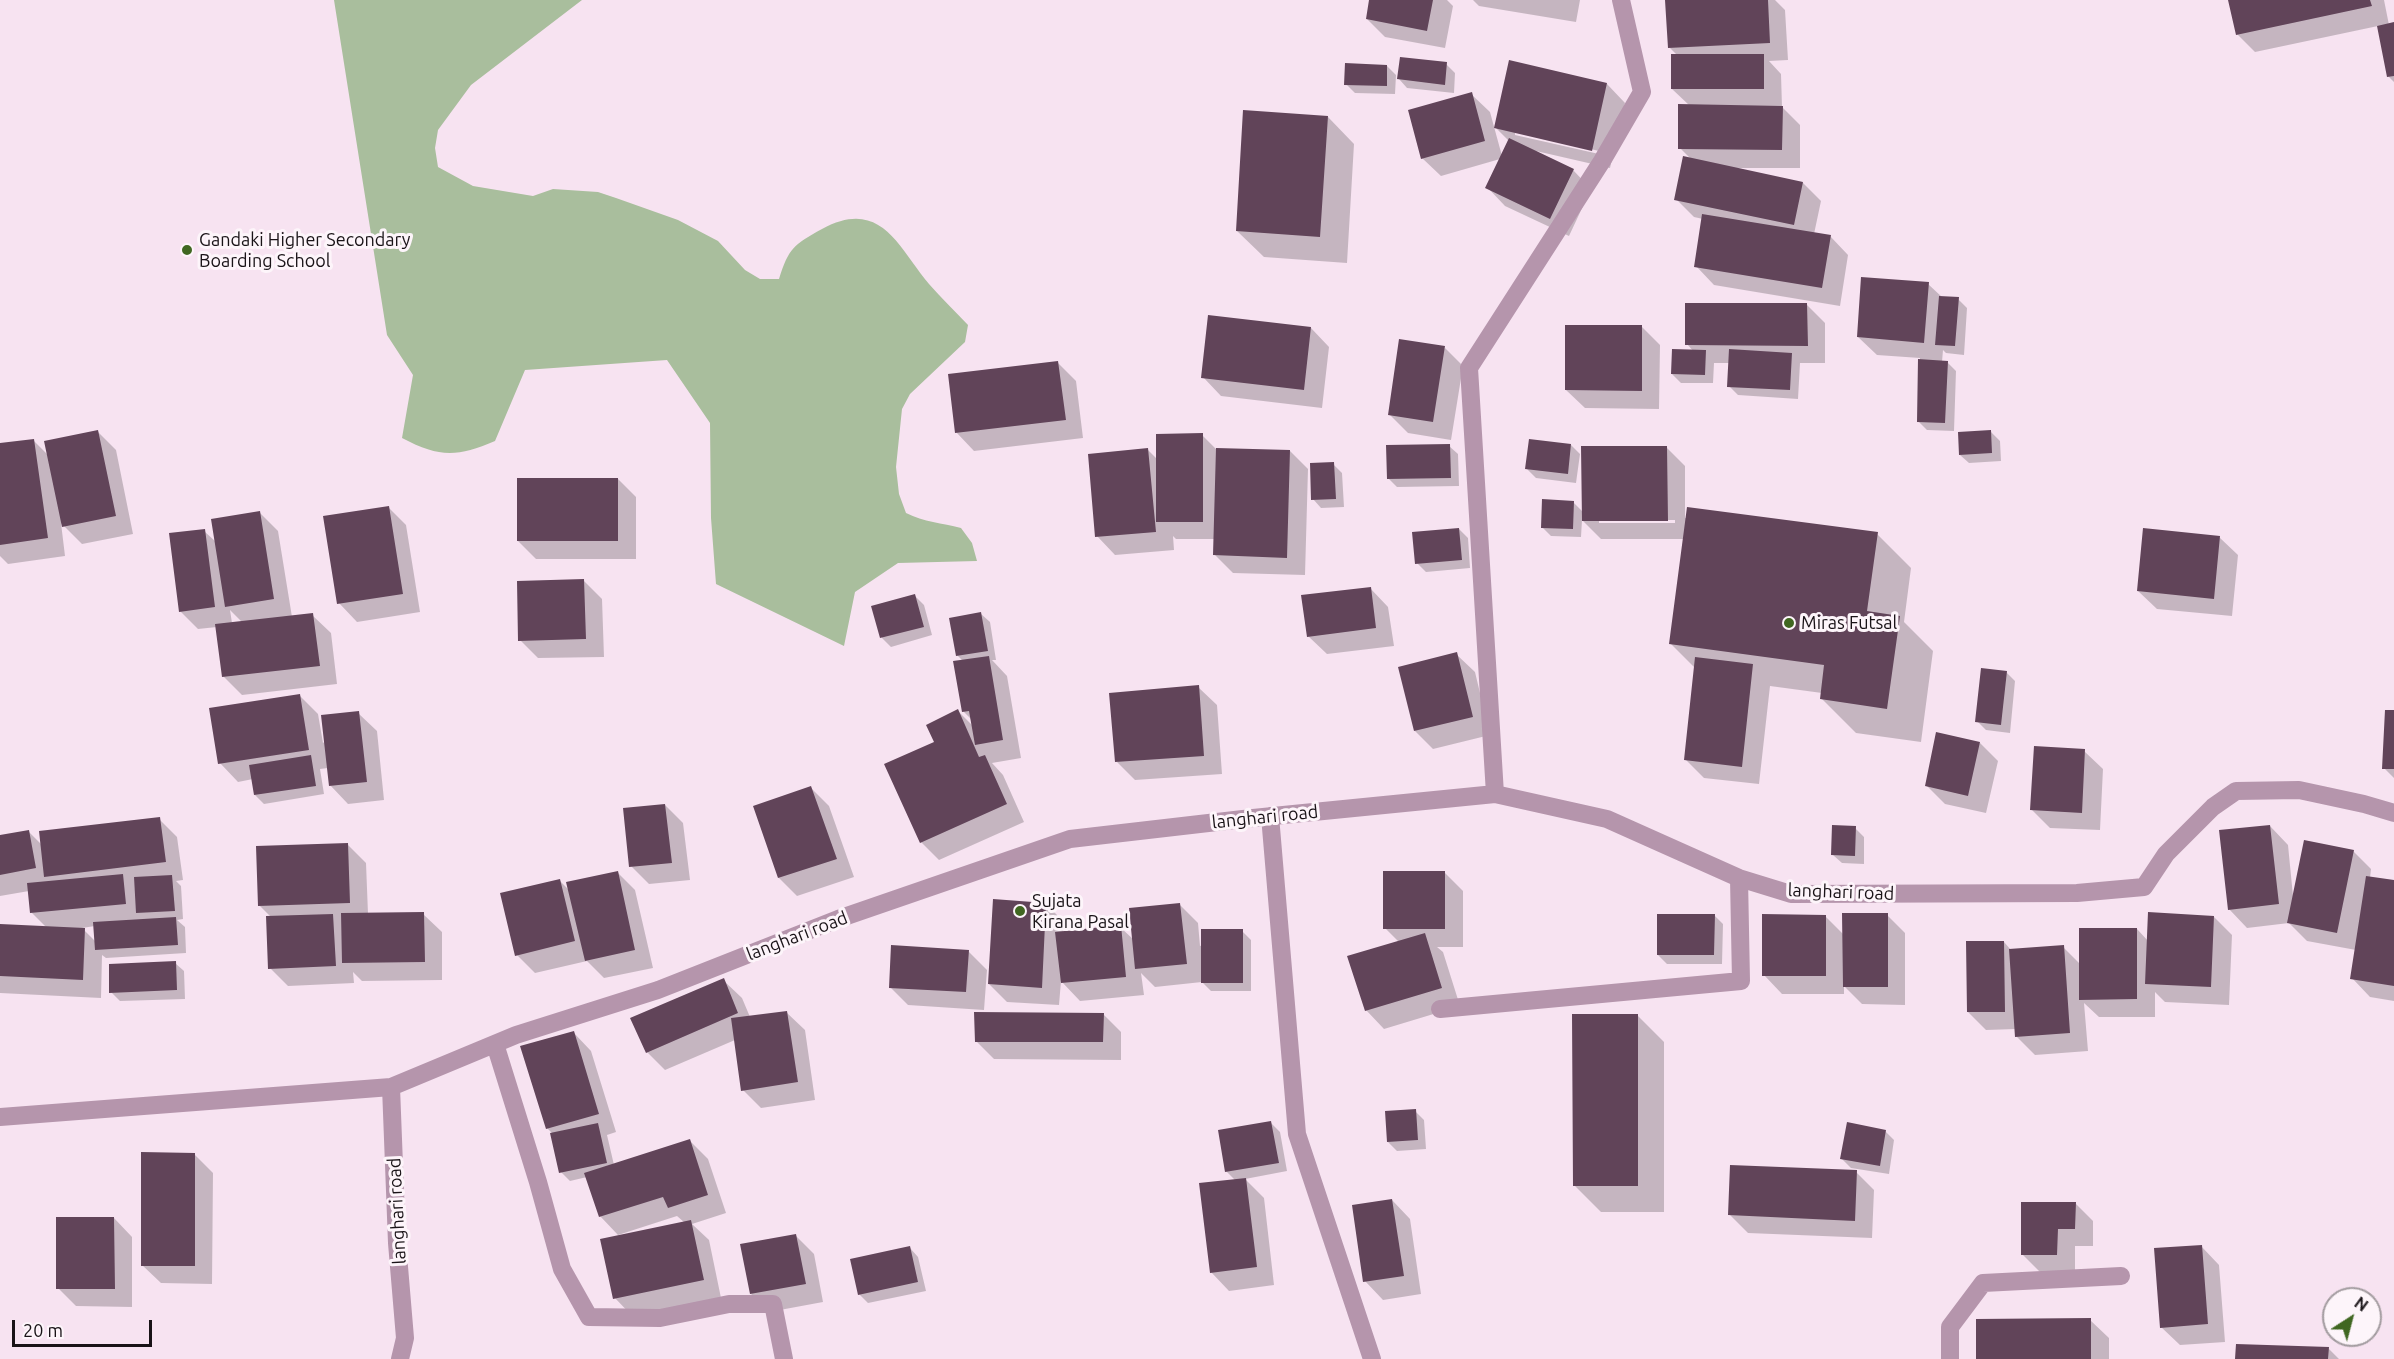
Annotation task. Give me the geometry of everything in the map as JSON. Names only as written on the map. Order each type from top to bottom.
[{"type":"street","points":[[1495,794],[1469,368],[1602,161],[1642,92],[1621,0]]},
{"type":"street","name":"langhari road","points":[[400,1359],[405,1338],[391,1087],[516,1035],[658,990],[838,919],[1070,839],[1270,816],[1495,794],[1607,819],[1739,878],[1791,894],[2077,893],[2144,887],[2166,854],[2213,807],[2236,791],[2298,790],[2394,813]]},
{"type":"street","points":[[1270,816],[1297,1134],[1372,1359]]},
{"type":"street","points":[[1440,1009],[1741,981],[1739,878]]},
{"type":"street","points":[[495,1044],[538,1182],[562,1269],[588,1317],[660,1318],[729,1304],[773,1304],[784,1359]]},
{"type":"street","points":[[0,1117],[391,1087]]},
{"type":"street","points":[[1950,1359],[1950,1328],[1983,1283],[2121,1276]]},
{"type":"green space","points":[[334,0],[582,0],[471,85],[438,130],[435,148],[438,167],[473,186],[533,196],[553,189],[598,192],[678,220],[718,241],[745,270],[760,279],[779,279],[793,248],[822,229],[842,221],[859,219],[874,223],[886,231],[929,284],[968,325],[965,342],[910,394],[902,409],[896,467],[899,494],[906,513],[961,528],[972,543],[977,561],[898,563],[855,592],[844,646],[716,584],[711,518],[710,423],[667,360],[525,370],[495,441],[470,450],[438,452],[415,445],[402,438],[413,375],[387,335]]},
{"type":"building","points":[[1369,0],[1433,0],[1427,31],[1366,19]]},
{"type":"building","points":[[1665,0],[1768,0],[1770,43],[1668,48]]},
{"type":"building","points":[[2228,0],[2370,0],[2372,6],[2236,35]]},
{"type":"building","points":[[2394,22],[2394,76],[2387,77],[2377,26]]},
{"type":"building","points":[[1671,54],[1764,54],[1764,89],[1671,89]]},
{"type":"building","points":[[1400,57],[1447,62],[1445,85],[1397,79]]},
{"type":"building","points":[[1509,60],[1607,83],[1592,151],[1494,128]]},
{"type":"building","points":[[1345,63],[1387,65],[1387,86],[1344,85]]},
{"type":"building","points":[[1472,92],[1485,141],[1421,159],[1408,110]]},
{"type":"building","points":[[1678,104],[1783,106],[1782,150],[1678,149]]},
{"type":"building","points":[[1243,110],[1328,116],[1320,237],[1236,231]]},
{"type":"building","points":[[1509,138],[1574,169],[1550,219],[1485,188]]},
{"type":"building","points":[[1683,156],[1803,182],[1794,225],[1674,200]]},
{"type":"building","points":[[1702,214],[1831,235],[1822,288],[1694,267]]},
{"type":"building","points":[[1861,277],[1929,282],[1924,343],[1857,337]]},
{"type":"building","points":[[1939,296],[1959,297],[1955,346],[1935,345]]},
{"type":"building","points":[[1685,303],[1807,303],[1808,346],[1685,345]]},
{"type":"building","points":[[1208,315],[1311,327],[1304,390],[1201,378]]},
{"type":"building","points":[[1565,325],[1642,325],[1642,391],[1565,390]]},
{"type":"building","points":[[1399,339],[1445,346],[1433,422],[1388,415]]},
{"type":"building","points":[[1672,349],[1706,350],[1705,375],[1671,374]]},
{"type":"building","points":[[1729,349],[1792,353],[1790,390],[1727,387]]},
{"type":"building","points":[[1918,359],[1948,361],[1945,423],[1917,422]]},
{"type":"building","points":[[1058,361],[1066,420],[955,433],[948,374]]},
{"type":"building","points":[[98,430],[116,516],[62,527],[44,441]]},
{"type":"building","points":[[1991,430],[1992,453],[1959,455],[1958,432]]},
{"type":"building","points":[[1203,433],[1203,522],[1156,522],[1156,434]]},
{"type":"building","points":[[34,439],[48,538],[0,545],[0,443]]},
{"type":"building","points":[[1529,439],[1571,444],[1568,474],[1525,469]]},
{"type":"building","points":[[1450,444],[1451,478],[1387,479],[1386,445]]},
{"type":"building","points":[[1581,446],[1667,446],[1668,521],[1582,521]]},
{"type":"building","points":[[1148,448],[1156,532],[1095,537],[1088,454]]},
{"type":"building","points":[[1216,448],[1290,450],[1287,558],[1213,555]]},
{"type":"building","points":[[1334,462],[1336,499],[1311,500],[1310,463]]},
{"type":"building","points":[[517,478],[618,478],[618,541],[517,541]]},
{"type":"building","points":[[1542,499],[1574,501],[1573,529],[1541,528]]},
{"type":"building","points":[[389,506],[403,594],[337,604],[323,516]]},
{"type":"building","points":[[1687,507],[1878,532],[1867,611],[1900,616],[1887,709],[1820,699],[1824,665],[1669,644]]},
{"type":"building","points":[[260,511],[274,599],[225,607],[211,519]]},
{"type":"building","points":[[1459,528],[1462,560],[1415,564],[1412,532]]},
{"type":"building","points":[[2143,528],[2220,536],[2214,599],[2137,591]]},
{"type":"building","points":[[205,529],[215,607],[179,612],[169,533]]},
{"type":"building","points":[[584,579],[586,639],[518,641],[517,581]]},
{"type":"building","points":[[1371,587],[1376,628],[1307,637],[1301,595]]},
{"type":"building","points":[[915,594],[924,627],[880,638],[871,606]]},
{"type":"building","points":[[981,612],[988,651],[956,656],[949,618]]},
{"type":"building","points":[[313,613],[320,666],[222,677],[215,624]]},
{"type":"building","points":[[1457,652],[1473,717],[1414,731],[1398,667]]},
{"type":"building","points":[[989,656],[1003,740],[975,745],[969,711],[962,712],[953,661]]},
{"type":"building","points":[[1695,657],[1753,664],[1742,767],[1684,760]]},
{"type":"building","points":[[1981,668],[2007,671],[2001,725],[1975,722]]},
{"type":"building","points":[[1199,685],[1204,756],[1115,762],[1109,693]]},
{"type":"building","points":[[300,694],[309,750],[218,764],[209,708]]},
{"type":"building","points":[[958,709],[979,757],[985,755],[1007,804],[920,843],[884,764],[934,742],[926,725]]},
{"type":"building","points":[[2385,710],[2394,710],[2394,769],[2382,769]]},
{"type":"building","points":[[359,711],[367,782],[329,786],[321,715]]},
{"type":"building","points":[[1936,732],[1980,742],[1968,796],[1925,786]]},
{"type":"building","points":[[2034,746],[2085,749],[2082,813],[2030,810]]},
{"type":"building","points":[[311,755],[316,786],[254,795],[249,765]]},
{"type":"building","points":[[811,786],[837,859],[778,878],[753,806]]},
{"type":"building","points":[[665,804],[672,863],[629,867],[623,808]]},
{"type":"building","points":[[160,817],[166,862],[44,877],[39,831]]},
{"type":"building","points":[[1832,825],[1856,826],[1855,856],[1831,855]]},
{"type":"building","points":[[2270,825],[2279,904],[2228,910],[2219,830]]},
{"type":"building","points":[[29,830],[36,868],[0,875],[0,835]]},
{"type":"building","points":[[2304,840],[2354,850],[2337,933],[2287,923]]},
{"type":"building","points":[[348,843],[350,903],[258,906],[256,846]]},
{"type":"building","points":[[618,871],[635,950],[585,961],[566,882]]},
{"type":"building","points":[[1383,871],[1445,871],[1445,929],[1383,929]]},
{"type":"building","points":[[123,874],[126,904],[30,913],[27,883]]},
{"type":"building","points":[[172,875],[175,911],[136,913],[134,877]]},
{"type":"building","points":[[2366,876],[2394,880],[2394,986],[2350,979]]},
{"type":"building","points":[[560,879],[575,941],[515,956],[500,893]]},
{"type":"building","points":[[993,899],[1046,903],[1042,988],[988,984]]},
{"type":"building","points":[[1180,903],[1187,964],[1135,969],[1129,908]]},
{"type":"building","points":[[424,912],[425,962],[342,963],[341,913]]},
{"type":"building","points":[[2148,912],[2214,916],[2211,987],[2145,984]]},
{"type":"building","points":[[1842,913],[1888,913],[1888,987],[1843,987]]},
{"type":"building","points":[[333,914],[336,966],[268,969],[266,916]]},
{"type":"building","points":[[1657,914],[1715,914],[1714,955],[1657,955]]},
{"type":"building","points":[[1762,914],[1826,915],[1826,976],[1762,976]]},
{"type":"building","points":[[176,917],[178,945],[95,950],[93,922]]},
{"type":"building","points":[[0,924],[85,928],[83,980],[0,976]]},
{"type":"building","points":[[1121,925],[1126,977],[1061,983],[1055,932]]},
{"type":"building","points":[[2079,928],[2137,928],[2137,999],[2079,1000]]},
{"type":"building","points":[[1201,929],[1243,929],[1243,983],[1201,983]]},
{"type":"building","points":[[1425,933],[1442,988],[1365,1011],[1347,956]]},
{"type":"building","points":[[1966,941],[2004,941],[2005,1012],[1967,1012]]},
{"type":"building","points":[[891,945],[969,950],[966,992],[889,988]]},
{"type":"building","points":[[2064,945],[2070,1033],[2015,1037],[2009,949]]},
{"type":"building","points":[[176,961],[177,990],[109,993],[109,964]]},
{"type":"building","points":[[724,978],[738,1013],[646,1053],[630,1018]]},
{"type":"building","points":[[787,1011],[798,1082],[741,1091],[731,1018]]},
{"type":"building","points":[[974,1012],[1104,1013],[1103,1042],[975,1042]]},
{"type":"building","points":[[1572,1014],[1638,1014],[1638,1186],[1573,1186]]},
{"type":"building","points":[[574,1031],[599,1114],[546,1129],[520,1046]]},
{"type":"building","points":[[1416,1109],[1418,1140],[1387,1142],[1385,1111]]},
{"type":"building","points":[[1271,1121],[1279,1163],[1225,1172],[1218,1130]]},
{"type":"building","points":[[1847,1122],[1886,1130],[1880,1166],[1840,1159]]},
{"type":"building","points":[[598,1123],[607,1163],[559,1173],[550,1133]]},
{"type":"building","points":[[690,1139],[708,1195],[668,1208],[663,1197],[599,1217],[584,1173]]},
{"type":"building","points":[[141,1152],[195,1153],[195,1266],[141,1266]]},
{"type":"building","points":[[1730,1165],[1857,1170],[1855,1221],[1728,1215]]},
{"type":"building","points":[[1246,1178],[1257,1267],[1210,1273],[1199,1183]]},
{"type":"building","points":[[1392,1199],[1404,1276],[1363,1282],[1352,1205]]},
{"type":"building","points":[[2021,1202],[2076,1202],[2075,1229],[2058,1229],[2057,1255],[2021,1255]]},
{"type":"building","points":[[56,1217],[114,1217],[115,1289],[56,1289]]},
{"type":"building","points":[[691,1220],[704,1280],[613,1299],[600,1239]]},
{"type":"building","points":[[796,1234],[806,1284],[750,1294],[740,1244]]},
{"type":"building","points":[[2202,1245],[2208,1324],[2160,1328],[2154,1248]]},
{"type":"building","points":[[910,1246],[918,1282],[858,1295],[850,1259]]},
{"type":"building","points":[[2091,1318],[2091,1359],[1976,1359],[1976,1319]]},
{"type":"building","points":[[2236,1344],[2329,1347],[2328,1359],[2235,1359]]},
{"type":"place","name":"Gandaki Higher Secondary Boarding School","points":[[187,250]]},
{"type":"place","name":"Miras Futsal","points":[[1789,623]]},
{"type":"place","name":"Sujata Kirana Pasal","points":[[1020,911]]}]
